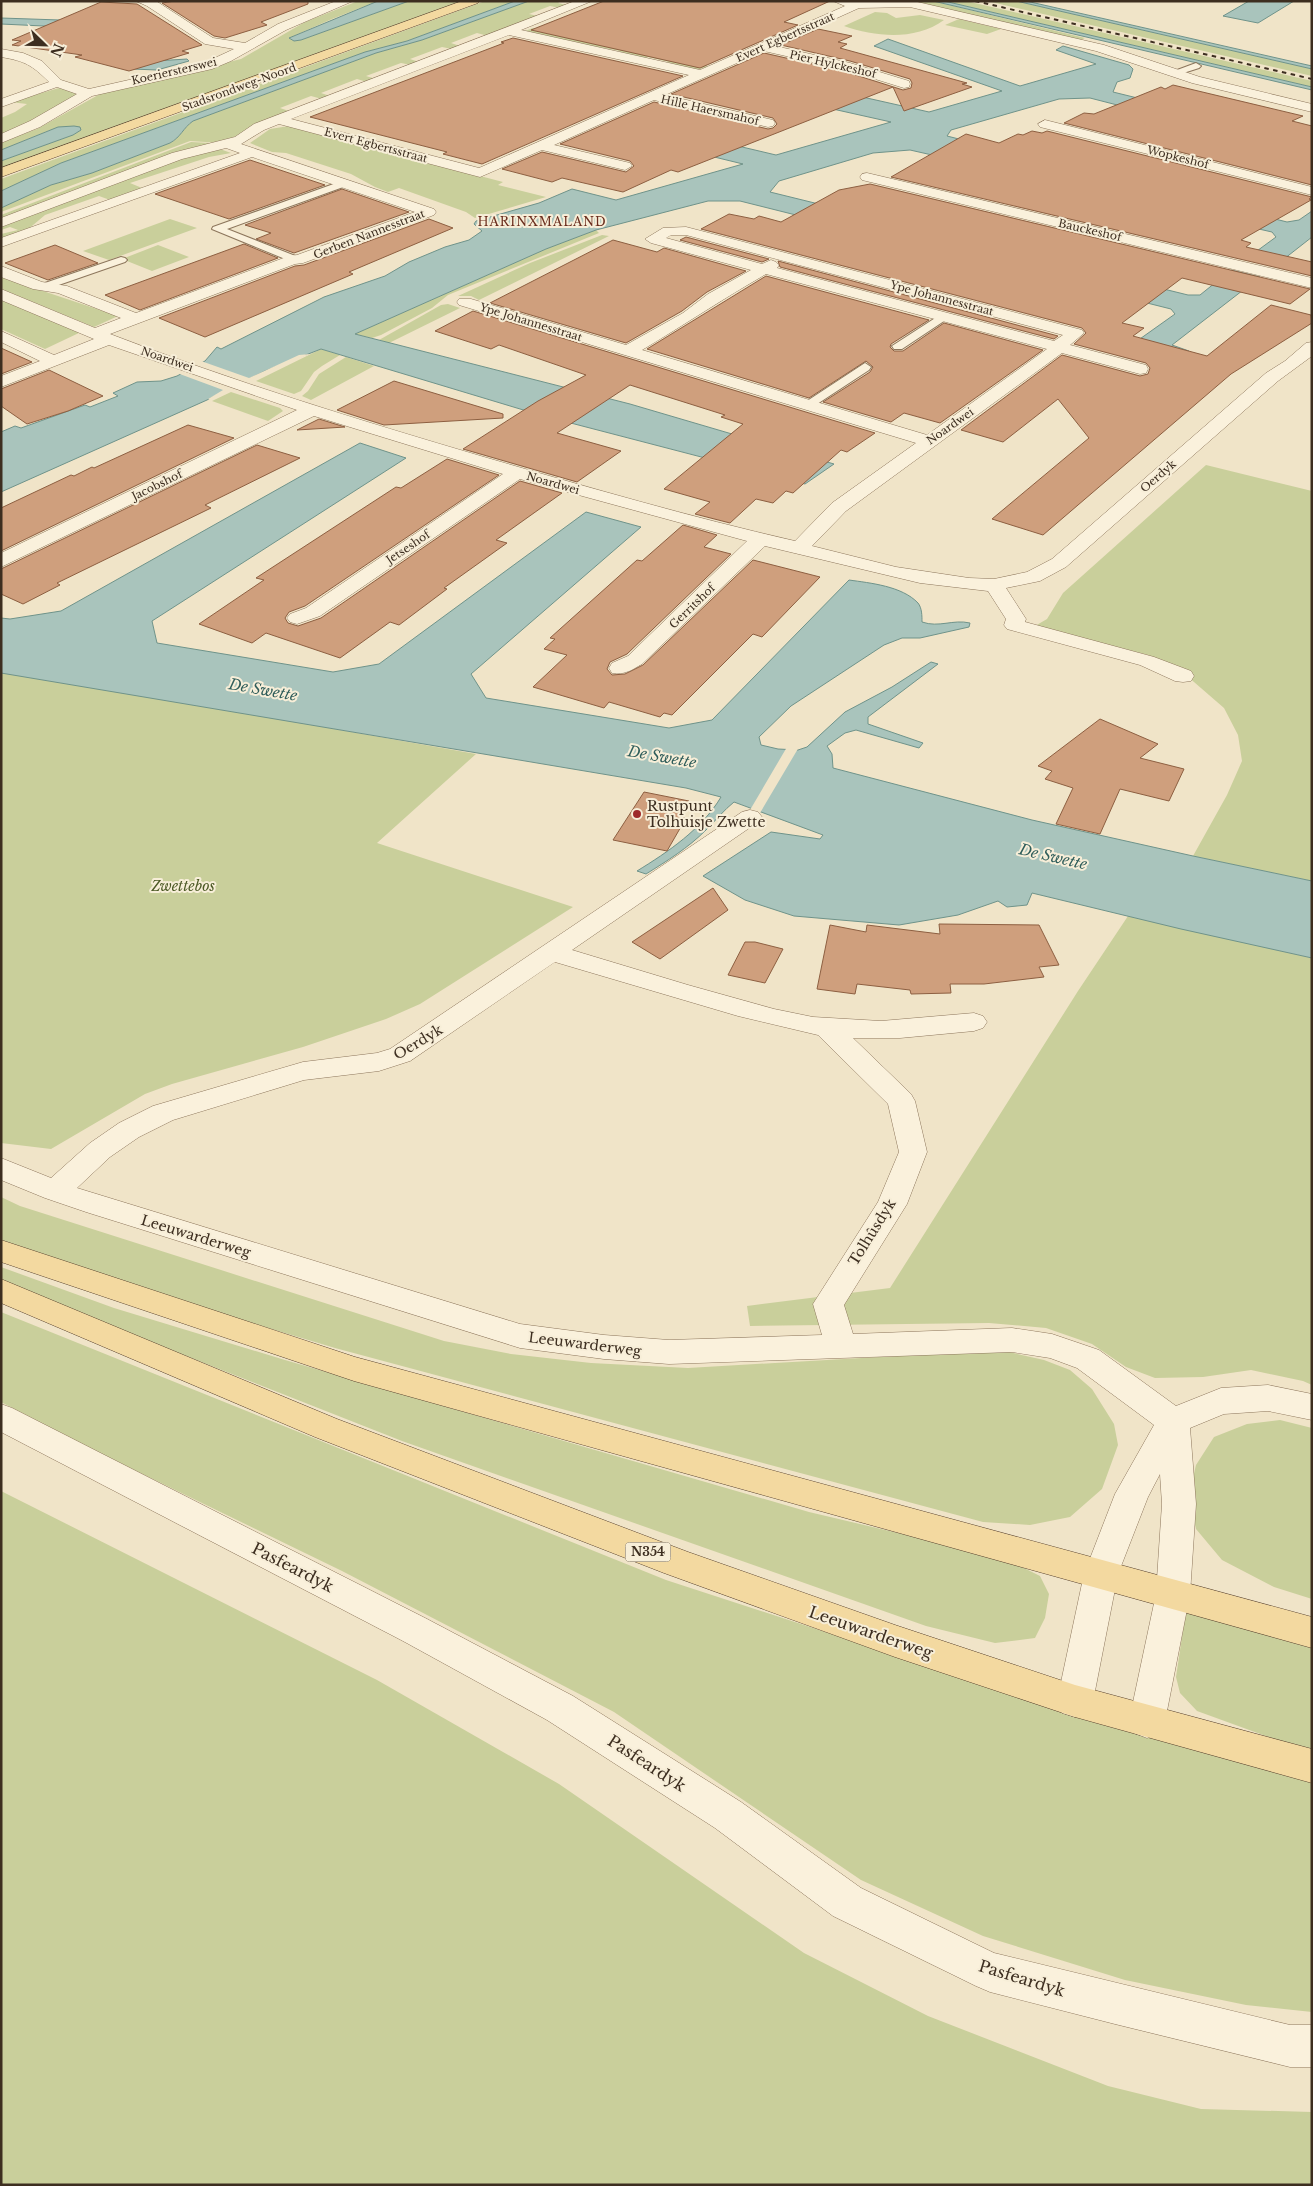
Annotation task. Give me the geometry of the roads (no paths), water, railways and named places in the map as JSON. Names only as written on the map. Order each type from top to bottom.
[{"type":"main road","name":"Stadsrondweg-Noord","points":[[2,173],[474,1]]},
{"type":"main road","points":[[1,1251],[354,1369],[1102,1574],[1312,1634]]},
{"type":"main road","name":"Leeuwarderweg","points":[[1,1290],[326,1428],[676,1563],[895,1641],[1075,1700],[1312,1766]]},
{"type":"street","points":[[142,1],[151,3],[209,41],[246,47]]},
{"type":"street","name":"Koeriersterswei","points":[[1,138],[35,124],[88,93],[208,66],[227,58],[282,27],[347,1]]},
{"type":"street","points":[[1,223],[177,156],[228,144],[278,120],[586,1]]},
{"type":"street","name":"Evert Egbertsstraat","points":[[839,1],[857,5]]},
{"type":"street","points":[[857,5],[910,4],[1109,51],[1177,74],[1312,108]]},
{"type":"street","name":"Evert Egbertsstraat","points":[[278,120],[480,173],[857,5]]},
{"type":"street","points":[[530,23],[550,27]]},
{"type":"street","points":[[508,31],[701,74]]},
{"type":"street","name":"Pier Hylckeshof","points":[[762,47],[846,66],[904,84]]},
{"type":"street","points":[[1,53],[38,64],[57,83],[88,93]]},
{"type":"street","name":"Evert Egbertsstraat","points":[[703,60],[722,65]]},
{"type":"street","points":[[1,103],[57,83]]},
{"type":"street","name":"Hille Haersmahof","points":[[652,96],[768,123]]},
{"type":"street","name":"Wopkeshof","points":[[1045,124],[1312,191]]},
{"type":"street","name":"Gerben Nannesstraat","points":[[1,382],[54,361],[135,318],[294,259],[298,260],[429,212],[228,144]]},
{"type":"street","points":[[542,146],[625,166]]},
{"type":"street","points":[[1,243],[109,205],[117,200],[254,153]]},
{"type":"street","name":"Bauckeshof","points":[[868,177],[1312,283]]},
{"type":"street","name":"Ype Johannesstraat","points":[[1058,348],[1076,334],[686,231],[668,231],[653,238],[764,269],[1058,348],[1140,369]]},
{"type":"street","points":[[626,350],[689,316],[714,297],[786,256]]},
{"type":"street","points":[[1,271],[46,286],[61,288],[135,318]]},
{"type":"street","name":"Noardwei","points":[[1,294],[103,336],[312,410],[516,473],[761,540],[800,548],[839,507],[1058,348]]},
{"type":"street","name":"Ype Johannesstraat","points":[[464,302],[929,441]]},
{"type":"street","points":[[1,336],[54,361]]},
{"type":"street","name":"Oerdyk","points":[[800,548],[929,580],[970,585],[994,585],[1033,577],[1059,563],[1272,376],[1291,365],[1312,347]]},
{"type":"street","name":"Jacobshof","points":[[1,561],[312,410]]},
{"type":"street","name":"Jetseshof","points":[[297,618],[313,612],[516,473]]},
{"type":"street","name":"Gerritshof","points":[[620,668],[634,660],[761,540]]},
{"type":"street","points":[[994,585],[1016,619],[1014,625],[1147,662],[1183,676]]},
{"type":"street","name":"Oerdyk","points":[[55,1191],[100,1150],[129,1130],[163,1113],[303,1071],[379,1062],[400,1055],[750,817]]},
{"type":"street","points":[[551,952],[675,991],[771,1017],[826,1027],[898,1029],[974,1022]]},
{"type":"street","name":"Tolhûsdyk","points":[[826,1027],[901,1101],[913,1152],[892,1204],[828,1304],[841,1345]]},
{"type":"street","name":"Leeuwarderweg","points":[[1,1168],[55,1191],[520,1336],[604,1347],[669,1352],[1012,1340],[1067,1350],[1096,1364],[1173,1420]]},
{"type":"street","points":[[1075,1700],[1102,1574],[1132,1494],[1173,1420],[1221,1401],[1268,1398],[1312,1407]]},
{"type":"street","name":"Pasfeardyk","points":[[1,1417],[415,1630],[560,1708],[728,1815],[848,1902],[990,1972],[1290,2046],[1312,2046]]},
{"type":"street","points":[[1146,1721],[1173,1594],[1178,1504],[1173,1420]]},
{"type":"lane","points":[[1177,74],[1196,66]]},
{"type":"lane","points":[[294,259],[217,229],[342,184]]},
{"type":"lane","points":[[46,286],[121,260]]},
{"type":"lane","points":[[898,346],[943,317]]},
{"type":"lane","points":[[807,405],[865,367]]},
{"type":"water","points":[[378,1],[409,1],[301,40],[294,41],[289,38]]},
{"type":"water","points":[[515,1],[529,1],[422,40],[376,53],[193,121],[170,143],[92,173],[51,185],[1,208],[1,191],[61,163],[365,52],[407,41]]},
{"type":"water","points":[[933,1],[944,1],[1312,87],[1312,90]]},
{"type":"water","points":[[1016,1],[1026,1],[1312,66],[1312,69]]},
{"type":"water","points":[[1249,1],[1294,1],[1258,23],[1223,16]]},
{"type":"water","points":[[1,18],[60,20],[155,61],[187,59],[189,61],[157,70],[132,69],[65,27],[1,24]]},
{"type":"water","points":[[888,39],[1020,86],[1096,64],[1056,50],[1063,46],[1129,65],[1133,69],[1130,78],[1117,82],[1113,92],[1312,141],[1312,155],[1090,98],[1059,99],[951,130],[947,136],[1287,222],[1299,220],[1312,211],[1312,237],[1275,266],[1246,259],[1276,237],[1272,232],[910,150],[873,153],[779,181],[770,192],[1188,295],[1200,295],[1231,270],[1260,277],[1172,345],[1189,351],[1183,356],[1137,341],[1175,314],[1171,309],[740,201],[708,201],[596,230],[546,249],[355,334],[630,404],[834,464],[805,484],[540,415],[321,349],[265,371],[207,400],[1,492],[1,432],[15,426],[21,428],[85,405],[90,407],[118,396],[113,393],[137,382],[161,381],[177,376],[205,361],[217,347],[221,349],[324,297],[385,276],[409,262],[445,247],[469,240],[482,231],[474,224],[476,221],[539,203],[572,189],[616,200],[743,164],[665,145],[687,134],[776,155],[891,122],[770,95],[796,82],[929,112],[1002,91],[874,46]]},
{"type":"water","points":[[58,127],[80,127],[81,130],[73,135],[1,161],[1,150]]},
{"type":"water","name":"De Swette","points":[[360,443],[406,458],[152,621],[157,643],[333,672],[379,664],[586,512],[641,527],[471,674],[486,698],[669,728],[712,720],[849,580],[885,586],[911,597],[918,603],[922,622],[934,624],[964,622],[970,623],[969,627],[920,638],[902,638],[884,645],[791,706],[759,737],[761,745],[778,749],[798,750],[807,747],[845,712],[892,687],[931,662],[938,664],[868,717],[868,724],[923,743],[919,748],[856,730],[845,733],[827,746],[832,754],[833,768],[1032,820],[1312,881],[1312,958],[1032,893],[1027,905],[1007,907],[998,901],[958,915],[899,925],[794,916],[745,900],[703,876],[771,832],[820,839],[823,835],[734,802],[699,837],[677,854],[646,874],[637,871],[684,839],[713,809],[721,797],[686,788],[1,673],[1,618],[10,619],[61,611]]},
{"type":"railway","points":[[975,1],[1312,79]]},
{"type":"place","name":"Rustpunt Tolhuisje Zwette","points":[[637,814]]},
{"type":"district","name":"HARINXMALAND","points":[[542,222]]},
{"type":"park label","name":"Zwettebos","points":[[183,886]]}]
